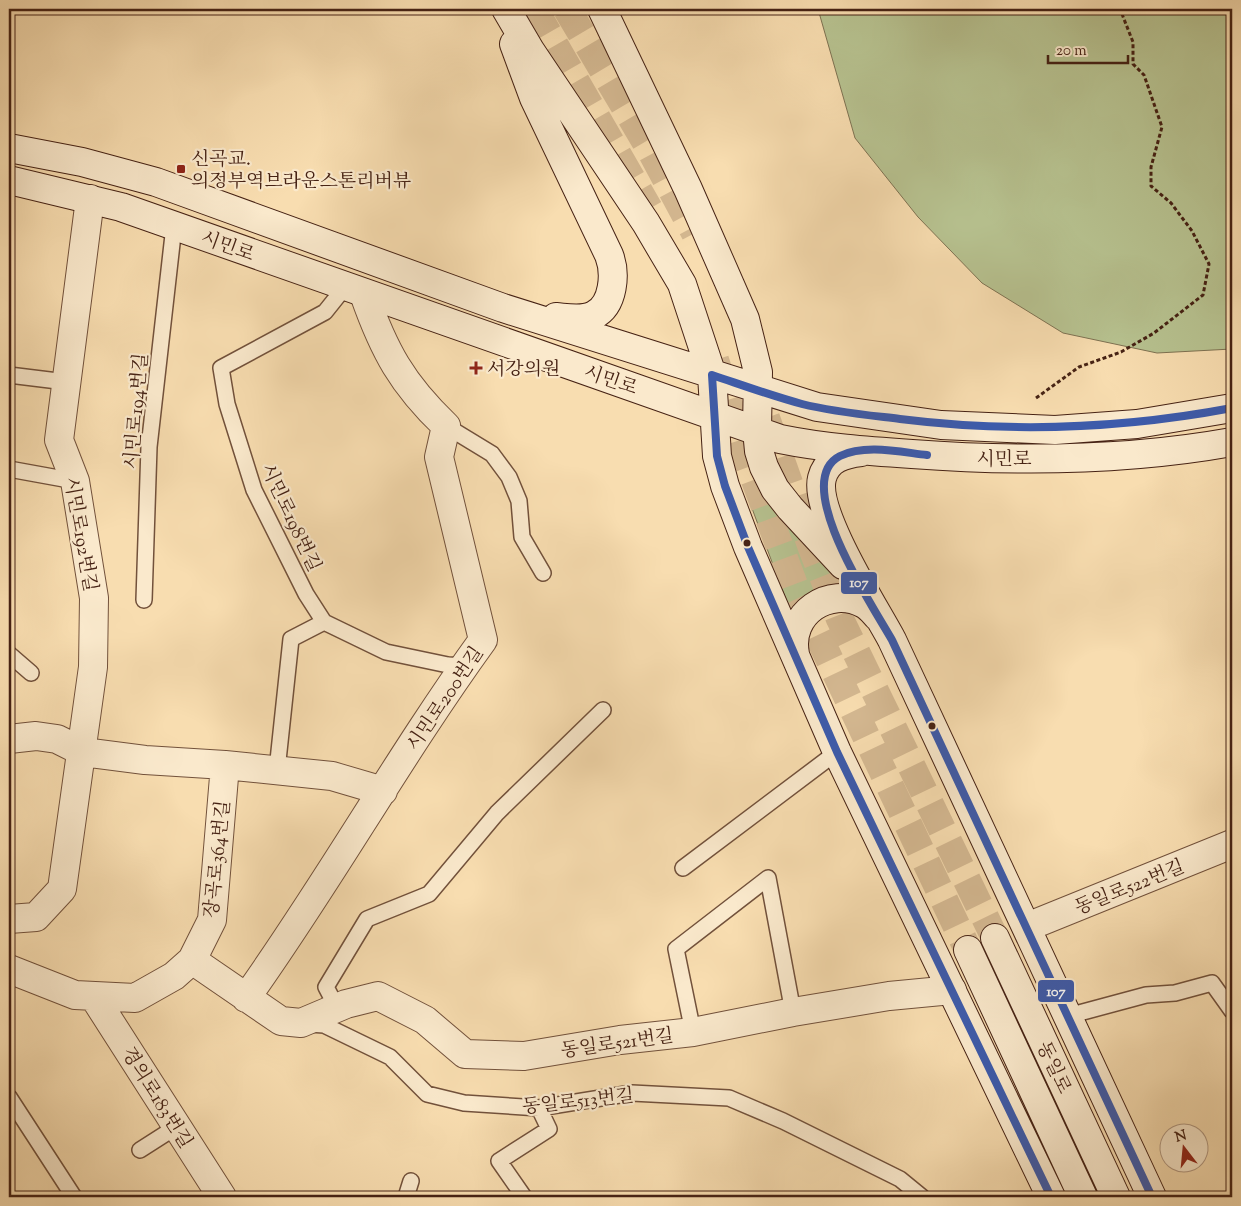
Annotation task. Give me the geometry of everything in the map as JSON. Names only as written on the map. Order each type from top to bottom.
[{"type":"street","points":[[498,9],[521,60],[534,98],[609,255],[614,270],[611,289],[604,305],[600,311],[589,317],[564,318],[502,308]]},
{"type":"street","points":[[506,9],[530,50],[665,253],[682,284],[712,375],[717,456],[725,486],[837,752],[1051,1197]]},
{"type":"street","points":[[602,9],[732,285],[754,348],[758,372],[756,430],[759,451],[764,467],[776,488],[798,517],[863,589]]},
{"type":"street","name":"시민로","points":[[9,148],[82,162],[156,182],[502,308],[803,404],[830,410],[941,425],[995,428],[1096,428],[1182,418],[1232,408]]},
{"type":"street","name":"시민로","points":[[9,180],[121,207],[354,291],[756,430],[798,442],[889,452],[982,459],[1064,458],[1160,452],[1232,442]]},
{"type":"street","name":"시민로192번길","points":[[9,919],[36,917],[62,890],[94,667],[94,598],[75,481],[58,440],[90,199]]},
{"type":"street","points":[[354,291],[398,372],[425,406],[446,426]]},
{"type":"street","name":"시민로200번길","points":[[246,998],[288,940],[448,687],[483,640],[439,457],[446,426]]},
{"type":"street","points":[[889,452],[862,452],[844,455],[832,462],[822,478],[823,499],[828,514],[863,589],[881,620],[1152,1197]]},
{"type":"street","points":[[797,660],[794,643],[797,625],[803,615],[820,603],[836,600],[857,601],[866,606],[881,620]]},
{"type":"street","points":[[9,739],[36,736],[57,739],[83,752],[145,760],[225,765],[332,776],[382,791]]},
{"type":"street","name":"장곡로364번길","points":[[9,969],[75,995],[134,998],[174,976],[192,960],[212,920],[225,765]]},
{"type":"street","name":"동일로522번길","points":[[1027,928],[1232,844]]},
{"type":"street","name":"동일로","points":[[994,938],[1116,1197]]},
{"type":"street","name":"동일로","points":[[968,950],[1083,1197]]},
{"type":"street","name":"동일로513번길","points":[[192,960],[281,1021],[301,1023]]},
{"type":"street","name":"동일로521번길","points":[[301,1023],[337,1008],[378,996],[424,1020],[465,1054],[524,1056],[620,1040],[693,1032],[793,1012],[889,996],[952,990]]},
{"type":"street","name":"경의로183번길","points":[[94,997],[222,1197]]},
{"type":"lane","name":"시민로194번길","points":[[144,600],[149,447],[174,226]]},
{"type":"lane","name":"시민로198번길","points":[[324,622],[306,594],[254,490],[227,404],[221,368],[325,312],[354,291]]},
{"type":"lane","points":[[9,375],[66,382]]},
{"type":"lane","points":[[446,426],[492,454],[509,477],[520,501],[522,537],[544,572]]},
{"type":"lane","points":[[9,469],[75,481]]},
{"type":"lane","points":[[278,770],[291,639],[324,622],[386,652],[448,665],[464,666]]},
{"type":"lane","points":[[9,654],[31,673]]},
{"type":"lane","points":[[337,1008],[326,987],[367,919],[428,894],[497,813],[603,710]]},
{"type":"lane","points":[[683,868],[837,752]]},
{"type":"lane","points":[[693,1032],[676,948],[768,878],[793,1012]]},
{"type":"lane","points":[[1068,1016],[1146,995],[1175,993],[1212,983],[1232,1011]]},
{"type":"lane","name":"동일로513번길","points":[[301,1023],[324,1025],[390,1057],[427,1094],[464,1103],[539,1108],[632,1093],[729,1098],[783,1121],[900,1179],[922,1197]]},
{"type":"lane","points":[[11,1106],[74,1197]]},
{"type":"lane","points":[[524,1197],[499,1161],[549,1129],[539,1108]]},
{"type":"lane","points":[[140,1150],[176,1127]]},
{"type":"lane","points":[[406,1197],[411,1180]]},
{"type":"path","points":[[1036,398],[1079,367],[1121,352],[1154,333],[1203,295],[1209,264],[1192,231],[1171,203],[1151,186],[1151,167],[1162,126],[1144,76],[1133,64],[1133,42],[1120,9]]},
{"type":"green space","points":[[818,9],[1232,9],[1232,349],[1157,353],[1063,333],[982,283],[918,217],[855,138]]},
{"type":"green space","points":[[760,494],[840,583],[840,587],[792,607],[788,605],[750,503],[755,495]]},
{"type":"tunnel","points":[[534,9],[649,209]]},
{"type":"tunnel","points":[[567,9],[651,151],[695,233]]},
{"type":"tunnel","points":[[715,360],[743,448],[794,585],[968,950]]},
{"type":"tunnel","points":[[766,418],[812,548],[840,619],[995,938]]},
{"type":"transit line","name":"107","points":[[1051,1197],[837,752],[748,547],[725,486],[717,456],[712,375],[791,401],[826,409],[900,419],[984,426],[1066,427],[1108,424],[1149,421],[1232,408]]},
{"type":"transit line","name":"107","points":[[927,455],[894,451],[860,450],[840,456],[827,470],[824,491],[829,517],[854,575],[892,640],[1152,1197]]},
{"type":"place","name":"신곡교. 의정부역브라운스톤리버뷰","points":[[181,169]]},
{"type":"place","name":"서강의원","points":[[476,368]]}]
